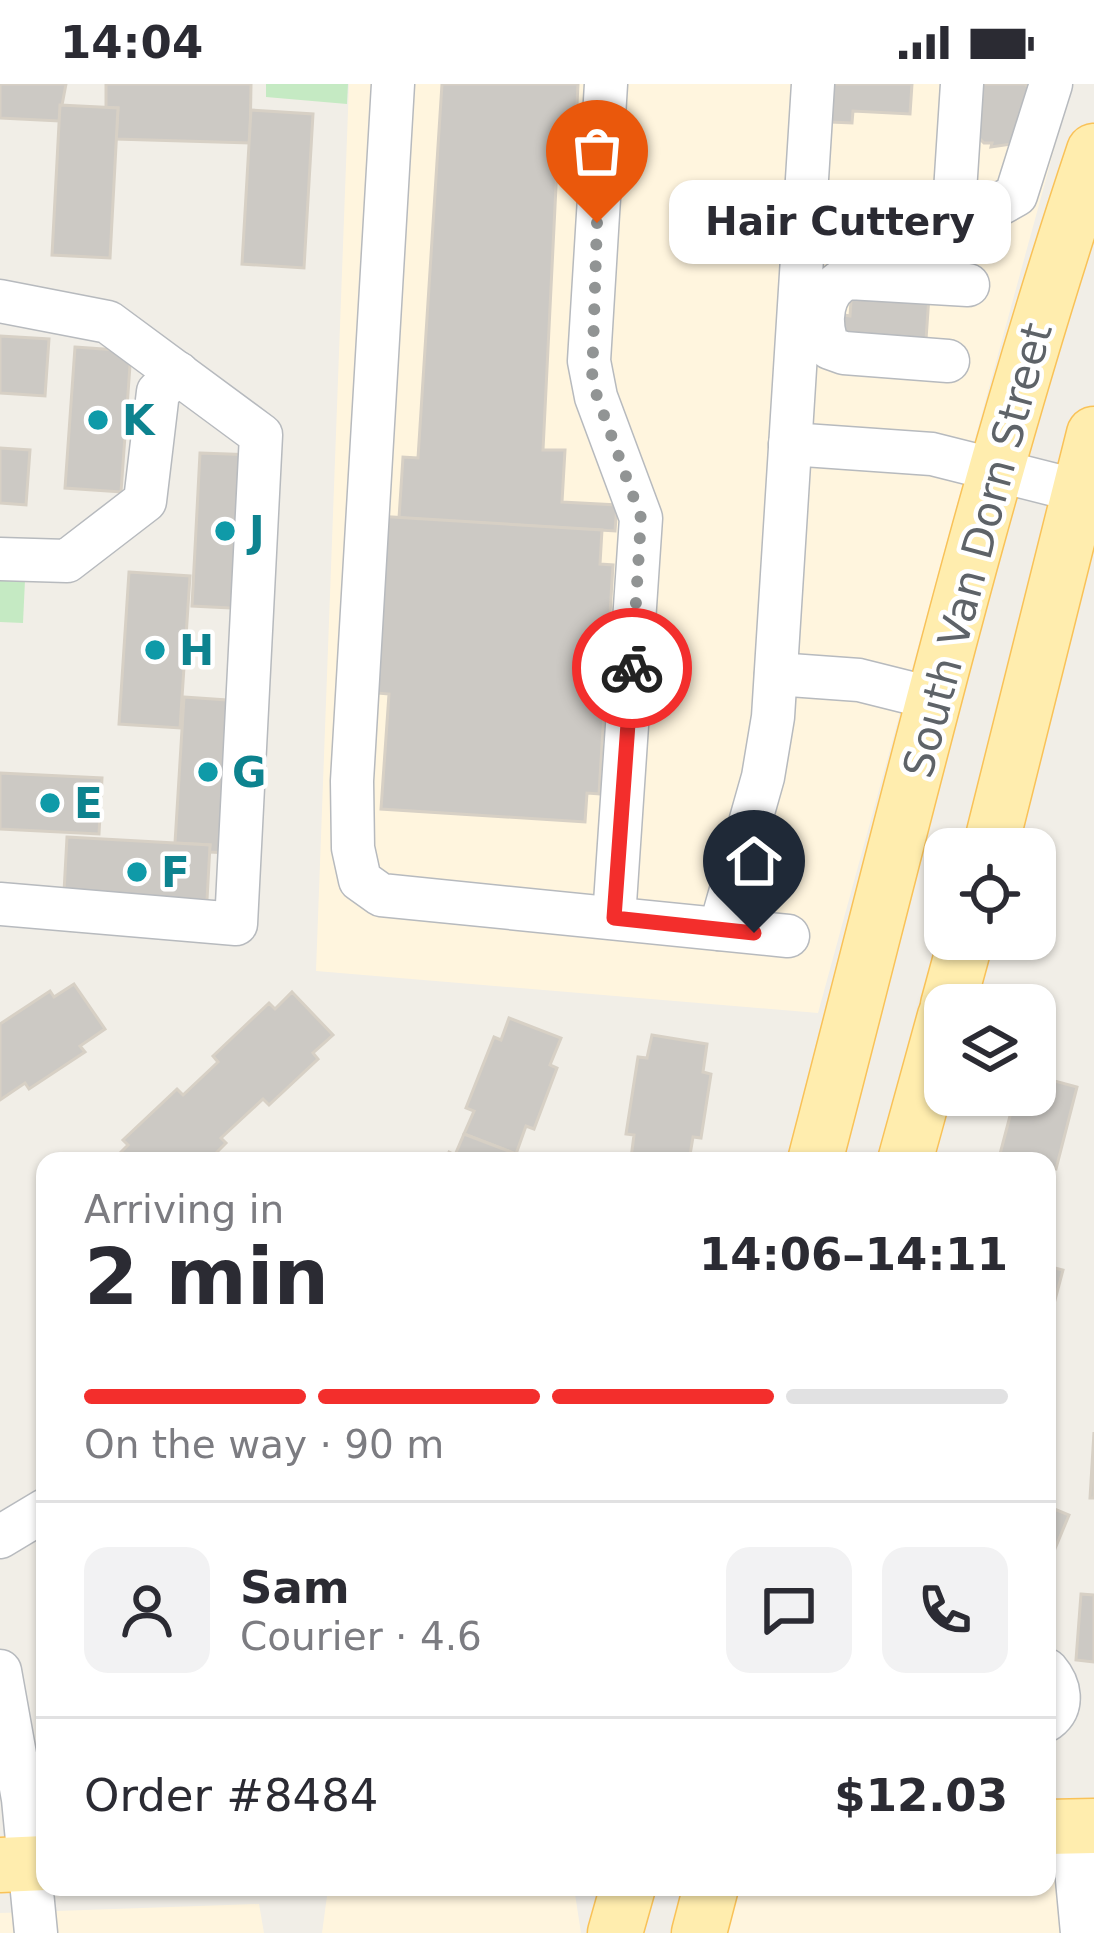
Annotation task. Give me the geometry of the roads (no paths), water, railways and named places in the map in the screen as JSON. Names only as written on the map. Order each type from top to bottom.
[{"type":"main road","name":"South Van Dorn Street","points":[[817,1152],[998,471],[1059,255],[1094,151]]},
{"type":"main road","name":"South Van Dorn Street","points":[[995,828],[1094,434]]},
{"type":"main road","points":[[907,1152],[924,1092]]},
{"type":"main road","points":[[615,1933],[625,1896]]},
{"type":"main road","points":[[699,1933],[709,1896]]},
{"type":"street","points":[[393,84],[352,781],[355,866],[360,880],[381,895],[788,936]]},
{"type":"street","points":[[606,84],[590,361],[596,398],[641,518],[614,918]]},
{"type":"street","points":[[720,929],[763,777],[776,674],[813,84]]},
{"type":"street","points":[[936,84],[954,207]]},
{"type":"street","points":[[954,207],[962,84]]},
{"type":"street","points":[[954,207],[1000,204],[1016,195],[1051,84]]},
{"type":"street","points":[[948,361],[830,348],[824,335],[826,296],[835,283],[848,278],[968,285]]},
{"type":"street","points":[[0,302],[108,322],[261,435],[236,924],[0,904]]},
{"type":"street","points":[[0,559],[67,561],[145,501],[158,392],[178,373]]},
{"type":"street","points":[[790,444],[932,454],[1079,491]]},
{"type":"street","points":[[776,674],[859,680],[935,699]]},
{"type":"street","points":[[0,1537],[36,1515]]},
{"type":"street","points":[[0,1671],[36,1933]]},
{"type":"street","points":[[1056,1680],[1060,1696],[1056,1710]]},
{"type":"street","points":[[1071,1826],[1082,1933]]},
{"type":"place","name":"Hair Cuttery","points":[[597,223]]},
{"type":"place","name":"K","points":[[98,420]]},
{"type":"place","name":"J","points":[[225,531]]},
{"type":"place","name":"H","points":[[155,650]]},
{"type":"place","name":"G","points":[[208,772]]},
{"type":"place","name":"E","points":[[50,803]]},
{"type":"place","name":"F","points":[[137,872]]}]
